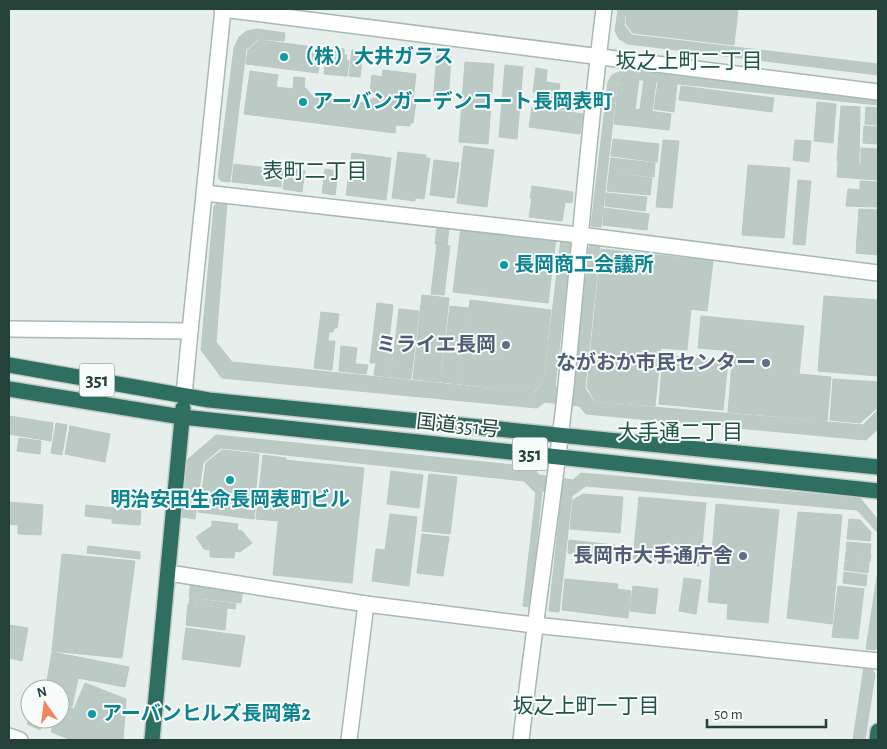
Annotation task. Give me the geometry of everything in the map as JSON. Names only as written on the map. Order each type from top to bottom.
[{"type":"highway","name":"国道351号","points":[[9,365],[209,400],[878,467]]},
{"type":"highway","name":"国道351号","points":[[9,388],[182,417],[878,491]]},
{"type":"highway","points":[[152,740],[169,573],[184,395]]},
{"type":"highway","points":[[877,740],[878,731]]},
{"type":"street","points":[[184,395],[223,9],[878,92]]},
{"type":"street","points":[[521,740],[534,625],[557,457],[604,9]]},
{"type":"street","points":[[205,193],[581,236],[878,273]]},
{"type":"street","points":[[9,329],[190,331]]},
{"type":"street","points":[[169,573],[366,604],[534,625],[878,661]]},
{"type":"street","points":[[349,740],[366,604]]},
{"type":"street","points":[[9,736],[20,740]]},
{"type":"building","points":[[618,9],[626,9],[624,25],[632,35],[878,64],[878,75],[628,44],[619,39],[615,31]]},
{"type":"building","points":[[627,9],[738,9],[734,45],[633,33],[626,24]]},
{"type":"building","points":[[257,29],[285,33],[284,41],[258,39],[246,50],[230,182],[221,181],[218,177],[234,48],[239,37],[247,31]]},
{"type":"building","name":"（株）大井ガラス","points":[[259,40],[322,48],[318,73],[246,64],[248,50]]},
{"type":"building","points":[[327,47],[344,49],[344,55],[347,55],[346,60],[349,61],[347,76],[324,74]]},
{"type":"building","points":[[352,50],[363,51],[360,77],[349,76]]},
{"type":"building","points":[[437,56],[451,57],[448,102],[433,101]]},
{"type":"building","points":[[465,62],[494,64],[488,144],[459,142]]},
{"type":"building","points":[[505,65],[523,67],[517,139],[499,137]]},
{"type":"building","points":[[536,68],[547,70],[546,82],[560,84],[558,95],[533,92]]},
{"type":"building","name":"アーバンガーデンコート長岡表町","points":[[383,70],[416,74],[413,101],[416,101],[413,123],[410,123],[410,126],[396,125],[395,133],[244,114],[250,71],[278,75],[276,87],[293,89],[294,77],[305,78],[304,88],[312,96],[366,103],[373,98],[377,99],[378,93],[370,92],[372,75],[382,77]]},
{"type":"building","points":[[624,70],[878,97],[878,105],[623,78],[617,84],[601,227],[591,226],[608,82],[612,75]]},
{"type":"building","points":[[623,78],[639,80],[635,109],[671,114],[669,130],[614,124],[618,85]]},
{"type":"building","points":[[644,80],[656,82],[652,111],[640,109]]},
{"type":"building","points":[[658,82],[677,84],[674,112],[654,109]]},
{"type":"building","points":[[681,86],[774,98],[772,112],[679,100]]},
{"type":"building","points":[[536,94],[578,100],[576,111],[534,106]]},
{"type":"building","points":[[817,102],[836,104],[833,143],[814,141]]},
{"type":"building","points":[[841,106],[860,107],[859,163],[837,161]]},
{"type":"building","points":[[532,107],[583,114],[580,134],[529,127]]},
{"type":"building","points":[[866,107],[878,108],[878,125],[865,124]]},
{"type":"building","points":[[864,126],[878,127],[878,144],[863,143]]},
{"type":"building","points":[[613,139],[659,144],[657,162],[611,156]]},
{"type":"building","points":[[663,140],[679,141],[672,208],[656,207]]},
{"type":"building","points":[[795,140],[811,141],[809,162],[793,160]]},
{"type":"building","points":[[464,146],[494,150],[487,207],[457,203]]},
{"type":"building","points":[[861,148],[878,149],[878,180],[837,177],[838,162],[861,164]]},
{"type":"building","points":[[398,152],[426,155],[426,158],[430,158],[424,199],[415,198],[415,201],[392,198]]},
{"type":"building","points":[[352,153],[391,158],[386,200],[346,195]]},
{"type":"building","points":[[611,158],[655,163],[654,177],[609,172]]},
{"type":"building","points":[[434,160],[459,163],[454,198],[430,195]]},
{"type":"building","points":[[234,164],[283,170],[281,187],[232,182]]},
{"type":"building","points":[[748,165],[790,168],[784,238],[742,235]]},
{"type":"building","points":[[286,168],[305,171],[302,192],[283,189]]},
{"type":"building","points":[[325,169],[338,171],[335,195],[322,193]]},
{"type":"building","points":[[609,173],[652,178],[650,195],[607,191]]},
{"type":"building","points":[[798,180],[811,181],[805,245],[793,244]]},
{"type":"building","points":[[860,181],[878,182],[878,207],[846,206],[848,189],[860,190]]},
{"type":"building","points":[[532,186],[573,192],[572,203],[530,198]]},
{"type":"building","points":[[606,193],[647,197],[645,211],[605,206]]},
{"type":"building","points":[[532,198],[565,203],[562,221],[529,217]]},
{"type":"building","points":[[218,202],[227,203],[216,342],[232,362],[535,393],[544,381],[561,239],[568,240],[571,245],[555,387],[574,389],[589,248],[591,245],[600,246],[585,388],[594,402],[863,425],[878,410],[878,429],[866,440],[586,414],[579,406],[545,402],[537,408],[222,378],[201,350],[214,206]]},
{"type":"building","points":[[604,208],[649,214],[647,230],[603,225]]},
{"type":"building","points":[[859,209],[878,210],[878,255],[856,253]]},
{"type":"building","points":[[437,227],[449,229],[447,245],[435,244]]},
{"type":"building","name":"長岡商工会議所","points":[[461,227],[556,238],[548,303],[453,292]]},
{"type":"building","points":[[437,244],[450,246],[444,295],[431,294]]},
{"type":"building","points":[[601,249],[713,261],[707,311],[691,309],[687,350],[661,348],[655,406],[595,401],[587,387]]},
{"type":"building","points":[[422,295],[449,298],[440,382],[413,379]]},
{"type":"building","points":[[824,296],[878,300],[878,376],[818,371]]},
{"type":"building","name":"ミライエ長岡","points":[[470,300],[551,310],[543,381],[534,392],[460,384]]},
{"type":"building","points":[[377,303],[393,305],[388,348],[393,349],[390,377],[374,375],[376,363],[370,363]]},
{"type":"building","points":[[450,306],[468,308],[459,384],[441,382]]},
{"type":"building","points":[[399,309],[419,311],[411,379],[391,377]]},
{"type":"building","points":[[321,312],[339,314],[337,328],[334,328],[333,332],[329,332],[328,341],[335,341],[332,370],[314,368]]},
{"type":"building","name":"ながおか市民センター","points":[[701,316],[804,326],[799,374],[831,377],[827,421],[728,412],[733,351],[698,348]]},
{"type":"building","points":[[341,346],[357,348],[355,364],[368,365],[366,374],[339,371]]},
{"type":"building","points":[[663,355],[728,361],[723,410],[659,404]]},
{"type":"building","points":[[833,379],[878,382],[878,407],[860,423],[830,420]]},
{"type":"building","points":[[9,416],[53,423],[51,441],[9,434]]},
{"type":"building","points":[[56,423],[67,425],[62,455],[51,453]]},
{"type":"building","points":[[70,426],[110,434],[105,462],[65,454]]},
{"type":"building","points":[[216,435],[533,467],[539,475],[573,480],[581,473],[860,498],[878,520],[878,533],[857,510],[586,486],[572,496],[559,612],[549,611],[562,493],[542,491],[530,607],[523,606],[536,493],[524,481],[221,448],[203,463],[195,519],[182,517],[188,459]]},
{"type":"building","points":[[19,438],[41,441],[40,454],[17,451]]},
{"type":"building","name":"明治安田生命長岡表町ビル","points":[[222,450],[259,454],[255,501],[201,497],[206,463]]},
{"type":"building","points":[[263,455],[286,458],[279,521],[256,519]]},
{"type":"building","points":[[284,460],[364,468],[352,583],[273,575]]},
{"type":"building","points":[[391,471],[423,475],[419,508],[387,504]]},
{"type":"building","points":[[429,474],[457,477],[450,534],[422,531]]},
{"type":"building","points":[[583,494],[623,497],[620,533],[570,529],[573,500]]},
{"type":"building","points":[[200,497],[256,504],[254,519],[198,512]]},
{"type":"building","points":[[639,497],[706,503],[700,566],[633,559]]},
{"type":"building","points":[[9,502],[43,505],[41,535],[18,534],[18,525],[9,524]]},
{"type":"building","name":"長岡市大手通庁舎","points":[[716,504],[779,510],[768,623],[727,619],[728,604],[708,602]]},
{"type":"building","points":[[86,505],[141,511],[140,525],[112,523],[112,519],[85,516]]},
{"type":"building","points":[[798,512],[842,515],[832,624],[787,618]]},
{"type":"building","points":[[390,514],[417,517],[409,586],[372,581],[376,549],[385,550]]},
{"type":"building","points":[[849,519],[860,520],[871,532],[870,541],[847,539]]},
{"type":"building","points":[[212,521],[238,524],[237,530],[242,531],[252,543],[240,552],[235,551],[234,558],[210,557],[210,550],[204,549],[196,537],[212,526]]},
{"type":"building","points":[[422,534],[449,537],[443,576],[417,573]]},
{"type":"building","points":[[569,540],[615,545],[614,558],[568,553]]},
{"type":"building","points":[[847,542],[871,544],[870,553],[846,551]]},
{"type":"building","points":[[88,546],[140,552],[140,559],[87,553]]},
{"type":"building","points":[[846,552],[871,554],[870,562],[845,560]]},
{"type":"building","points":[[62,554],[135,561],[122,658],[52,651]]},
{"type":"building","points":[[845,561],[869,563],[868,573],[844,570]]},
{"type":"building","points":[[878,570],[878,647],[875,650],[866,649]]},
{"type":"building","points":[[844,572],[867,575],[866,586],[843,583]]},
{"type":"building","points":[[684,578],[701,580],[696,614],[679,611]]},
{"type":"building","points":[[565,579],[618,584],[617,589],[631,591],[628,618],[562,610]]},
{"type":"building","points":[[191,581],[243,587],[241,603],[189,597]]},
{"type":"building","points":[[633,586],[658,589],[655,614],[630,611]]},
{"type":"building","points":[[838,586],[864,589],[858,639],[832,637]]},
{"type":"building","points":[[190,598],[236,604],[235,609],[189,603]]},
{"type":"building","points":[[188,604],[227,609],[225,630],[186,625]]},
{"type":"building","points":[[9,625],[28,628],[22,661],[9,658]]},
{"type":"building","points":[[186,628],[245,636],[240,667],[182,659]]},
{"type":"building","points":[[52,652],[129,667],[125,687],[78,678],[72,707],[70,707],[70,679],[47,679]]},
{"type":"building","points":[[864,667],[871,668],[875,674],[865,740],[853,740]]},
{"type":"building","name":"アーバンヒルズ長岡第2","points":[[85,683],[126,699],[123,740],[72,740],[51,732],[52,729],[70,729],[70,708],[74,709]]},
{"type":"place","name":"（株）大井ガラス","points":[[284,57]]},
{"type":"place","name":"アーバンガーデンコート長岡表町","points":[[303,102]]},
{"type":"place","name":"長岡商工会議所","points":[[504,265]]},
{"type":"place","name":"ミライエ長岡","points":[[506,345]]},
{"type":"place","name":"ながおか市民センター","points":[[766,363]]},
{"type":"place","name":"明治安田生命長岡表町ビル","points":[[230,480]]},
{"type":"place","name":"長岡市大手通庁舎","points":[[743,556]]},
{"type":"place","name":"アーバンヒルズ長岡第2","points":[[92,714]]},
{"type":"district","name":"坂之上町二丁目","points":[[689,61]]},
{"type":"district","name":"表町二丁目","points":[[315,171]]},
{"type":"district","name":"大手通二丁目","points":[[680,432]]},
{"type":"district","name":"坂之上町一丁目","points":[[586,706]]}]
